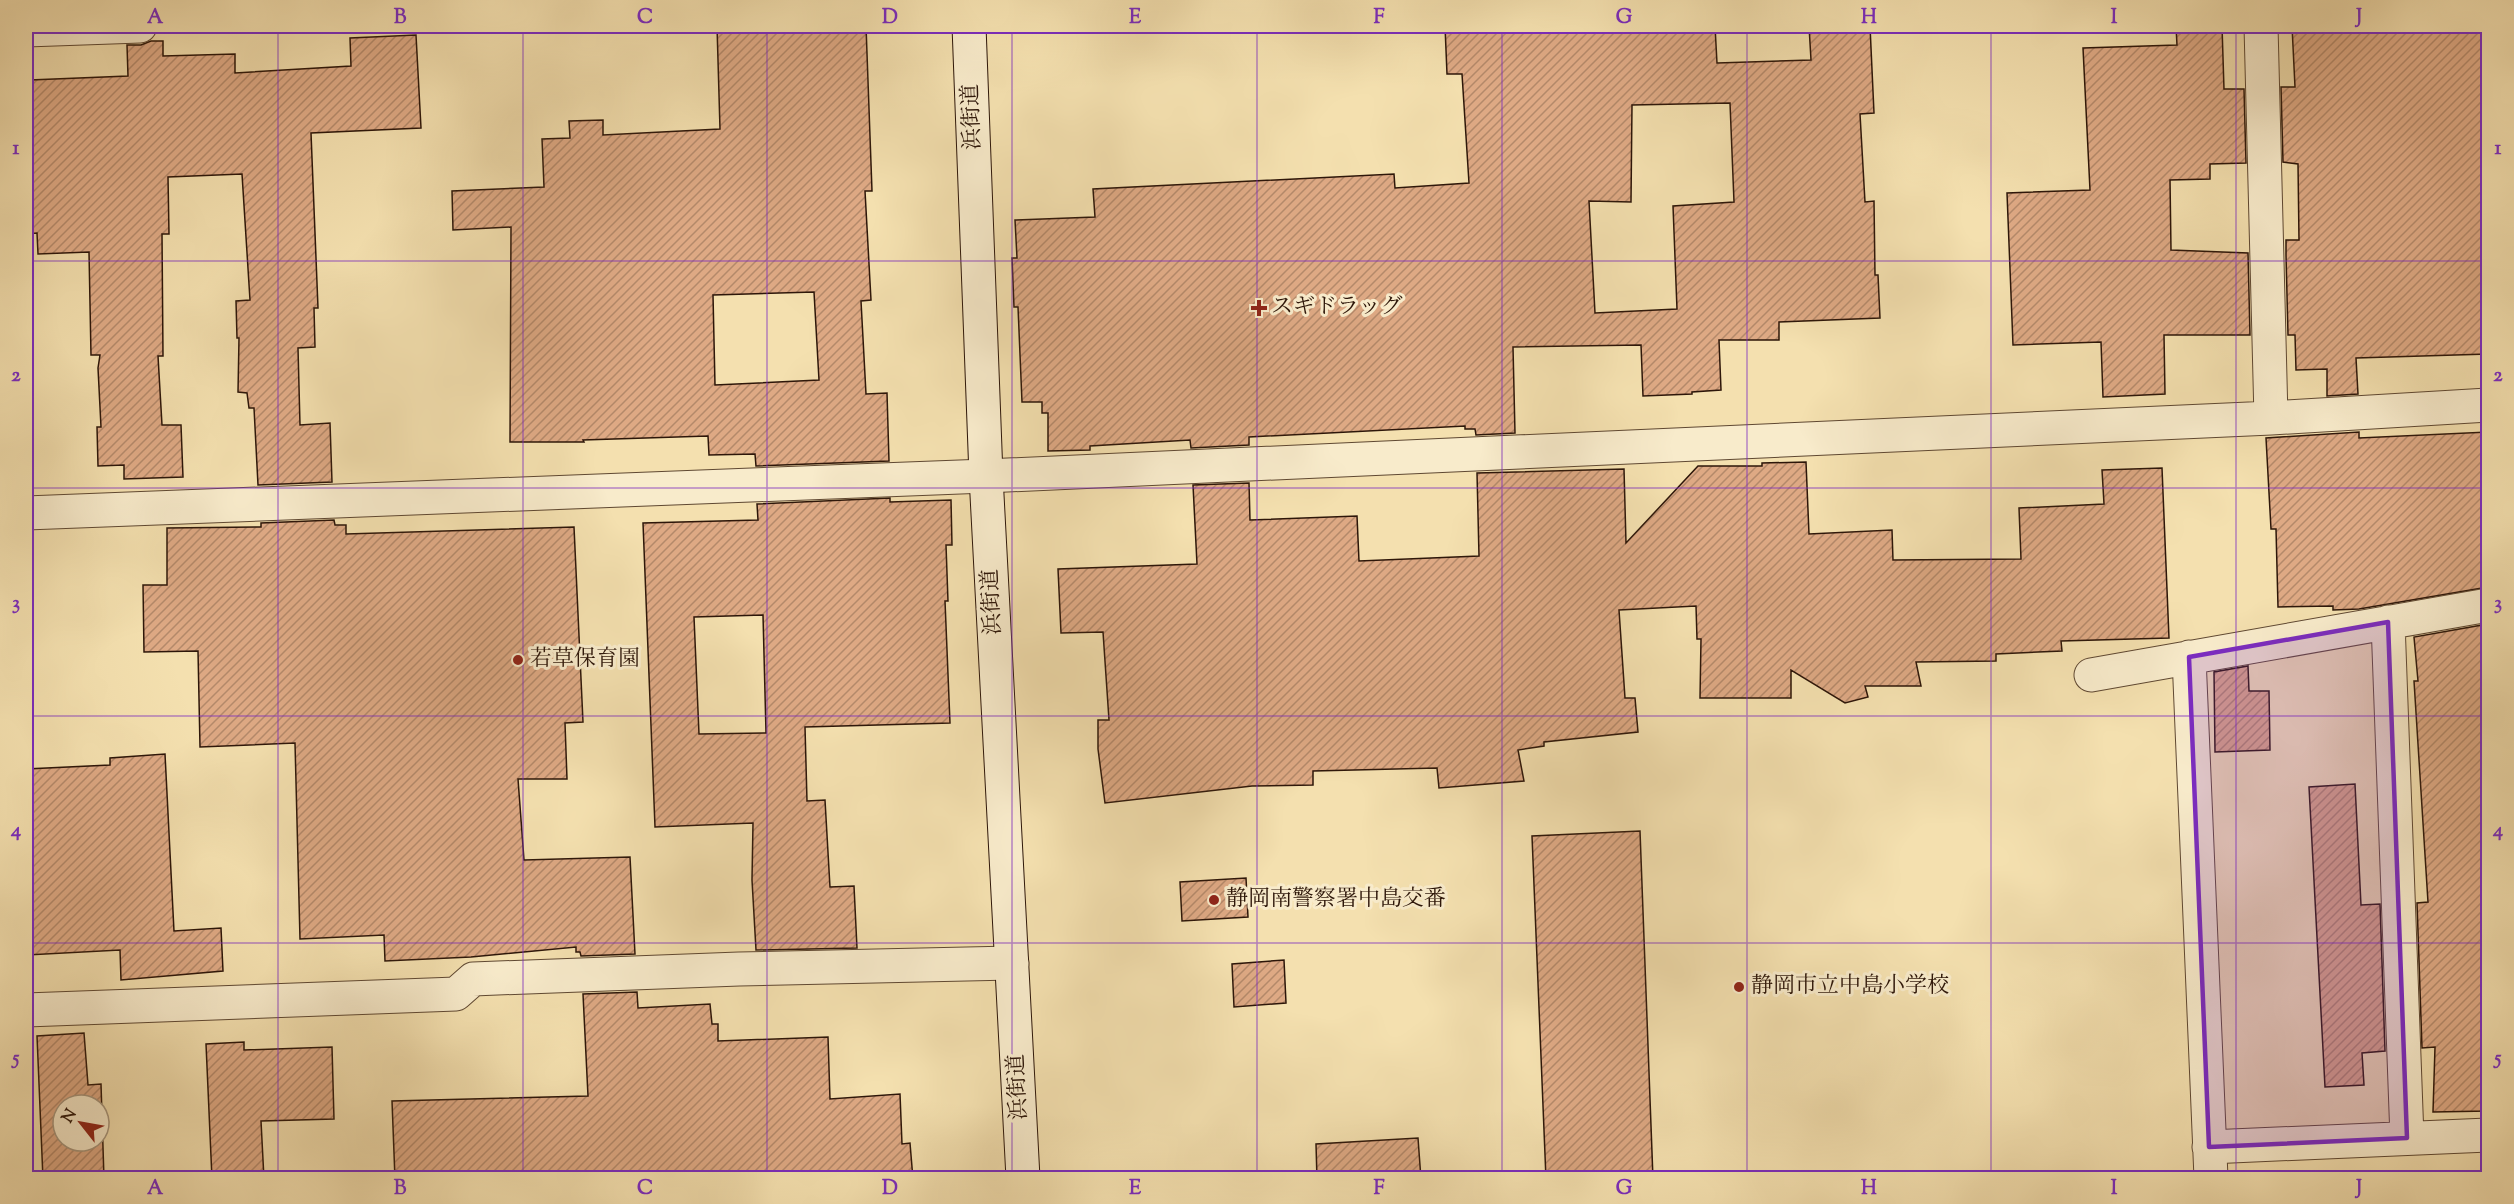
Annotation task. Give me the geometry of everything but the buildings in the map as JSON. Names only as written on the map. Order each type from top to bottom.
[{"type":"street","points":[[26,30],[140,26]]},
{"type":"street","name":"浜街道","points":[[969,26],[986,476],[1023,1179]]},
{"type":"street","points":[[2261,26],[2271,418]]},
{"type":"street","points":[[26,513],[986,476],[2271,418],[2488,405]]},
{"type":"street","points":[[2091,675],[2488,605]]},
{"type":"street","points":[[2388,622],[2407,1138]]},
{"type":"street","points":[[2189,657],[2210,1163],[2407,1138],[2488,1135]]},
{"type":"street","points":[[26,1010],[456,994],[473,979],[739,969],[1012,963]]},
{"type":"highlighted area","points":[[2388,622],[2407,1138],[2209,1147],[2189,657]]},
{"type":"place","name":"スギドラッグ","points":[[1259,308]]},
{"type":"place","name":"若草保育園","points":[[518,660]]},
{"type":"place","name":"静岡南警察署中島交番","points":[[1214,900]]},
{"type":"place","name":"静岡市立中島小学校","points":[[1739,987]]}]
